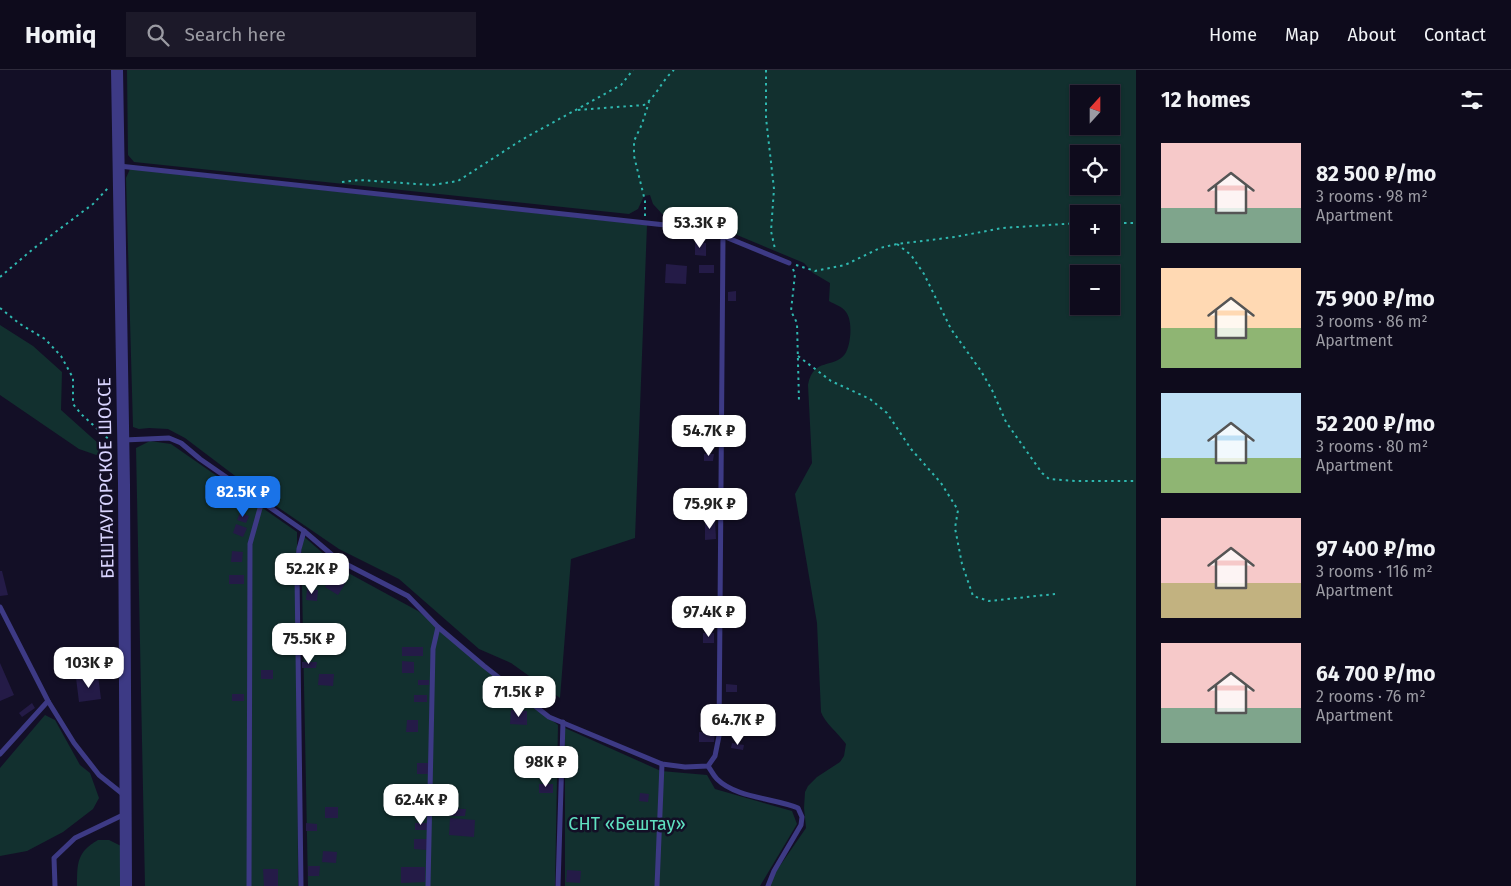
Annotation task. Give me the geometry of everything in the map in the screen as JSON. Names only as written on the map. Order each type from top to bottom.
[{"type":"street","name":"БЕШТАУГОРСКОЕ ШОССЕ","points":[[117,70],[123,442],[126,886]]},
{"type":"lane","points":[[118,171],[324,189],[693,228],[723,236],[789,263]]},
{"type":"lane","points":[[708,766],[715,756],[719,736],[723,236]]},
{"type":"lane","points":[[123,442],[168,438],[181,443],[200,459],[304,531],[338,560],[408,596],[438,627],[549,717],[662,764],[685,767],[708,766]]},
{"type":"lane","points":[[249,886],[250,544],[262,501]]},
{"type":"lane","points":[[301,886],[297,573],[299,549],[304,531]]},
{"type":"lane","points":[[0,607],[48,702],[74,743],[99,775],[126,797]]},
{"type":"lane","points":[[428,886],[433,650],[438,627]]},
{"type":"lane","points":[[0,754],[48,702]]},
{"type":"lane","points":[[558,886],[563,722]]},
{"type":"lane","points":[[658,886],[662,764]]},
{"type":"lane","points":[[708,766],[717,780],[735,790],[787,803],[798,808],[802,817],[801,825],[774,871],[768,886]]},
{"type":"lane","points":[[54,886],[54,858],[75,838],[126,814]]},
{"type":"path","points":[[324,189],[339,182],[359,180],[432,185],[458,182],[523,139],[621,85],[633,70]]},
{"type":"path","points":[[646,223],[644,201],[634,156],[634,141],[649,102],[674,70]]},
{"type":"path","points":[[766,70],[766,118],[774,189],[771,231],[776,251]]},
{"type":"path","points":[[576,111],[625,108],[644,105],[649,102]]},
{"type":"path","points":[[0,277],[33,249],[93,204],[118,171]]},
{"type":"path","points":[[1120,223],[1136,223]]},
{"type":"path","points":[[789,263],[815,271],[845,265],[880,248],[897,244],[955,238],[1002,228],[1070,224]]},
{"type":"path","points":[[897,244],[911,255],[924,274],[951,329],[992,390],[1006,422],[1042,473],[1049,479],[1136,481]]},
{"type":"path","points":[[789,263],[795,274],[791,311],[797,323],[799,402]]},
{"type":"path","points":[[0,308],[20,324],[45,339],[61,356],[73,378],[73,404],[113,444],[123,442]]},
{"type":"path","points":[[798,356],[831,381],[870,399],[887,413],[911,449],[941,483],[958,510],[955,528],[962,564],[973,596],[989,602],[1055,594]]},
{"type":"green space","points":[[127,70],[1136,70],[1136,886],[766,886],[806,828],[804,808],[805,792],[808,786],[817,777],[840,762],[844,756],[846,744],[825,720],[821,712],[817,623],[795,494],[812,463],[808,385],[814,370],[835,361],[845,354],[849,345],[850,321],[845,310],[829,301],[830,283],[813,273],[804,263],[737,235],[699,222],[665,217],[653,204],[650,195],[644,196],[638,209],[629,214],[134,162],[128,155]]},
{"type":"green space","points":[[130,169],[647,225],[635,538],[571,559],[560,698],[511,663],[479,649],[399,579],[339,549],[263,497],[185,438],[168,429],[139,429],[133,427],[126,178]]},
{"type":"green space","points":[[0,325],[33,346],[62,372],[61,410],[99,444],[102,457],[79,449],[0,395]]},
{"type":"green space","points":[[150,441],[171,444],[297,532],[298,886],[145,886],[136,448]]},
{"type":"green space","points":[[301,534],[341,569],[418,611],[558,725],[555,886],[308,886]]},
{"type":"green space","points":[[45,715],[55,720],[80,765],[90,773],[99,798],[93,809],[63,832],[27,851],[0,856],[0,768]]},
{"type":"green space","name":"СНТ «Бештау»","points":[[565,728],[661,771],[707,775],[715,789],[792,811],[797,824],[760,886],[565,886]]},
{"type":"green space","points":[[98,840],[109,840],[121,846],[124,886],[77,886],[77,871],[82,854],[91,844]]},
{"type":"building","points":[[695,242],[706,243],[706,256],[695,255]]},
{"type":"building","points":[[666,264],[687,266],[686,284],[665,283]]},
{"type":"building","points":[[699,265],[714,265],[714,273],[699,273]]},
{"type":"building","points":[[736,291],[736,301],[728,301],[728,292]]},
{"type":"building","points":[[704,454],[714,454],[713,461],[704,461]]},
{"type":"building","points":[[240,513],[249,516],[246,523],[237,520]]},
{"type":"building","points":[[715,520],[716,539],[705,540],[705,521]]},
{"type":"building","points":[[236,524],[247,528],[243,537],[233,533]]},
{"type":"building","points":[[232,551],[243,552],[242,562],[231,562]]},
{"type":"building","points":[[0,571],[2,571],[8,595],[0,596]]},
{"type":"building","points":[[332,574],[346,582],[338,595],[325,587]]},
{"type":"building","points":[[229,575],[244,575],[244,584],[229,584]]},
{"type":"building","points":[[307,589],[318,590],[317,601],[306,600]]},
{"type":"building","points":[[703,633],[714,633],[714,643],[703,643]]},
{"type":"building","points":[[402,647],[423,647],[423,656],[402,656]]},
{"type":"building","points":[[402,661],[414,662],[414,673],[402,673]]},
{"type":"building","points":[[302,662],[317,662],[316,668],[302,668]]},
{"type":"building","points":[[0,663],[14,695],[0,701]]},
{"type":"building","points":[[261,670],[273,670],[273,679],[261,679]]},
{"type":"building","points":[[319,674],[334,674],[333,686],[318,685]]},
{"type":"building","points":[[98,675],[101,699],[79,702],[76,678]]},
{"type":"building","points":[[418,680],[429,680],[429,685],[418,685]]},
{"type":"building","points":[[726,684],[737,685],[737,692],[726,692]]},
{"type":"building","points":[[232,694],[244,694],[244,701],[232,701]]},
{"type":"building","points":[[414,695],[427,695],[427,702],[414,702]]},
{"type":"building","points":[[32,703],[35,708],[22,717],[19,713]]},
{"type":"building","points":[[511,710],[527,711],[527,725],[510,724]]},
{"type":"building","points":[[407,720],[418,720],[418,732],[406,732]]},
{"type":"building","points":[[699,732],[715,733],[714,742],[699,742]]},
{"type":"building","points":[[732,743],[744,745],[743,750],[731,748]]},
{"type":"building","points":[[417,763],[428,763],[428,774],[417,774]]},
{"type":"building","points":[[539,784],[553,784],[553,793],[539,793]]},
{"type":"building","points":[[640,793],[649,794],[648,802],[639,801]]},
{"type":"building","points":[[325,807],[338,807],[338,818],[325,818]]},
{"type":"building","points":[[434,808],[466,809],[465,816],[434,816]]},
{"type":"building","points":[[450,818],[475,820],[474,837],[449,835]]},
{"type":"building","points":[[306,823],[317,824],[317,831],[306,831]]},
{"type":"building","points":[[415,823],[427,823],[427,830],[415,830]]},
{"type":"building","points":[[414,839],[427,839],[427,850],[414,849]]},
{"type":"building","points":[[323,851],[337,852],[336,863],[322,862]]},
{"type":"building","points":[[308,866],[320,866],[319,876],[308,876]]},
{"type":"building","points":[[401,867],[425,867],[425,882],[401,883]]},
{"type":"building","points":[[263,869],[278,869],[278,886],[264,886]]},
{"type":"building","points":[[567,870],[581,871],[580,883],[566,882]]}]
